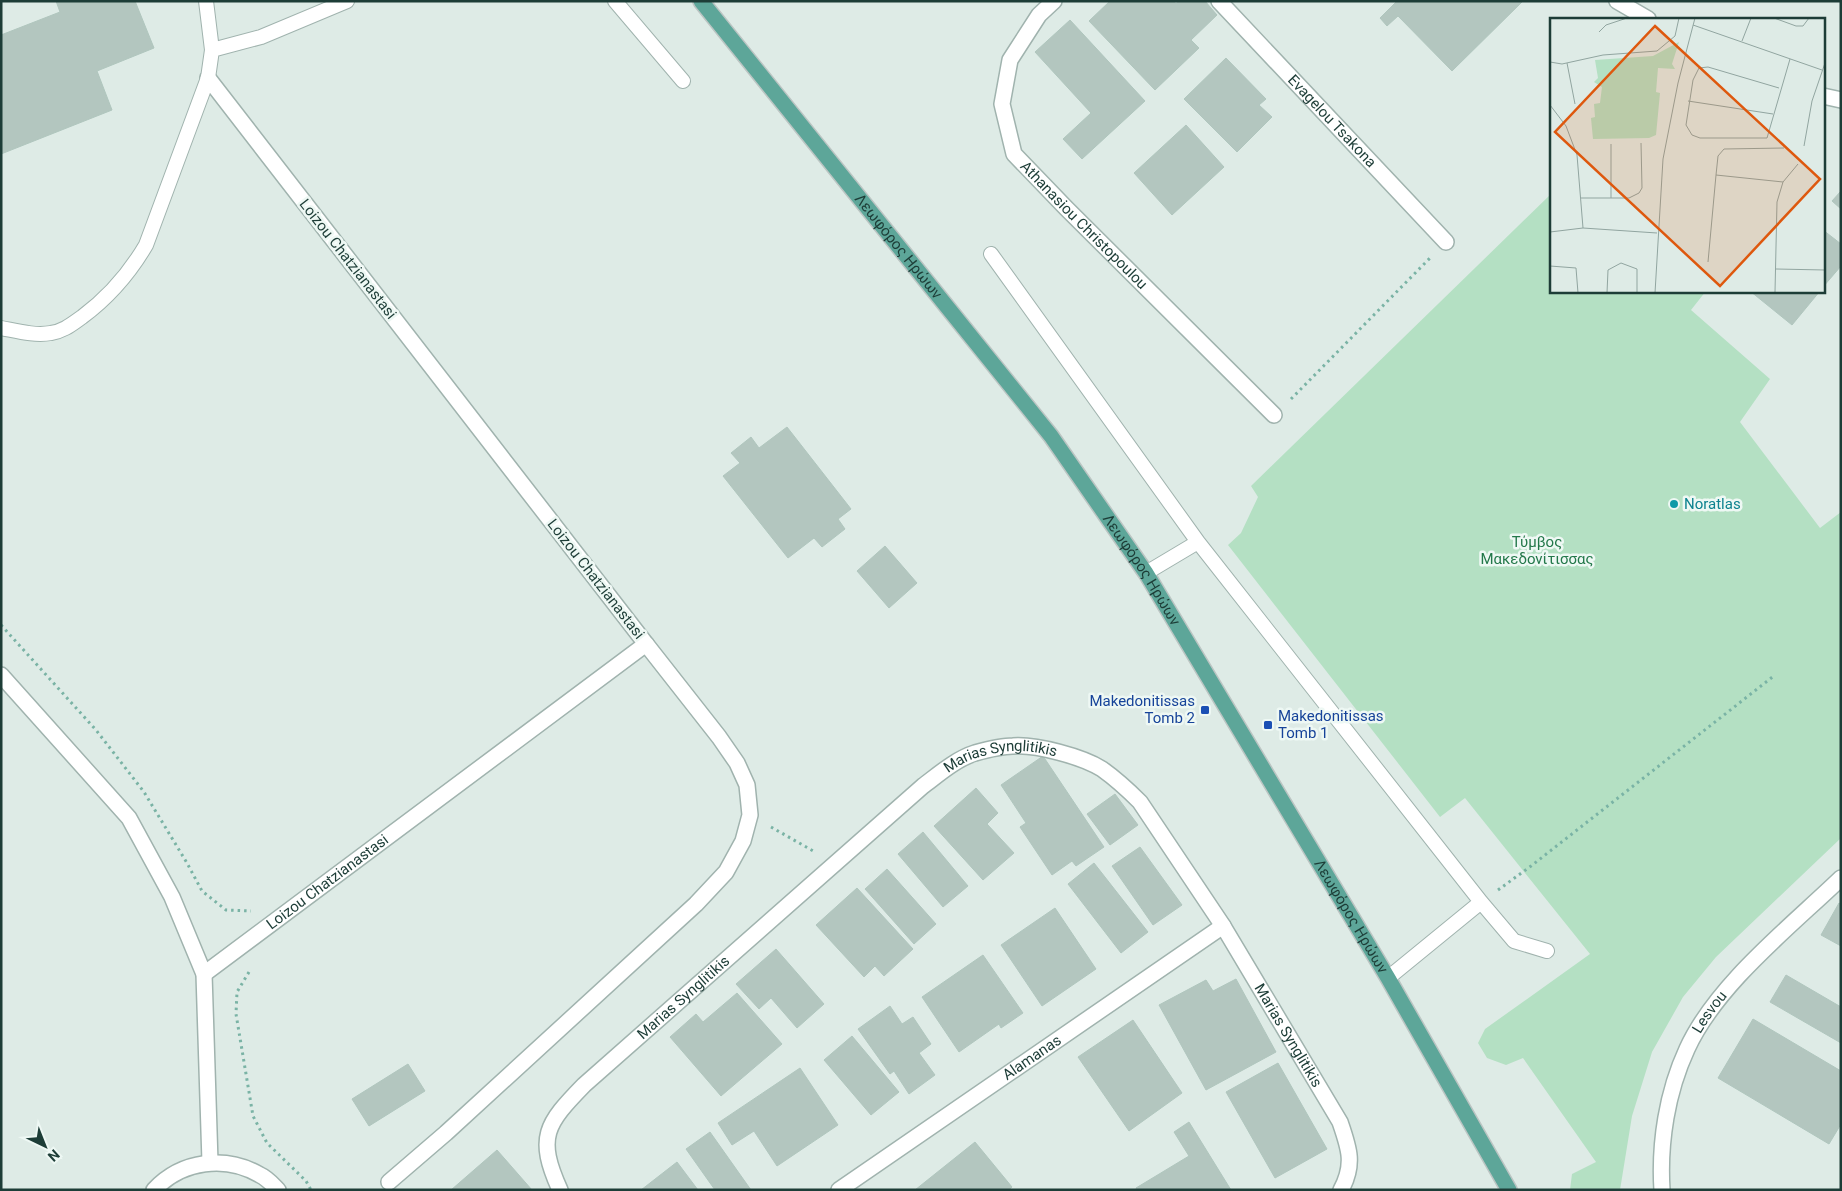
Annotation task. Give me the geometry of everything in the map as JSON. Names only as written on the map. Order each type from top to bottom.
[{"type":"main road","name":"Λεωφόρος Ηρώων","points":[[701,1],[1051,436],[1146,574],[1388,978],[1508,1190]]},
{"type":"street","name":"Athanasiou Christopoulou","points":[[1054,1],[1039,15],[1010,60],[1002,104],[1014,154],[1274,415]]},
{"type":"street","name":"Evagelou Tsakona","points":[[1219,1],[1446,242]]},
{"type":"street","points":[[1616,1],[1646,18]]},
{"type":"street","name":"Loizou Chatzianastasi","points":[[204,974],[646,644],[208,78]]},
{"type":"street","points":[[1824,96],[1841,100]]},
{"type":"street","points":[[389,1182],[446,1133],[696,904],[726,872],[743,841],[750,815],[747,785],[737,763],[646,644]]},
{"type":"street","points":[[1,675],[130,818],[172,897],[204,974],[210,1162]]},
{"type":"street","name":"Marias Synglitikis","points":[[560,1190],[547,1156],[546,1141],[551,1123],[562,1108],[584,1085],[923,786],[945,769],[967,757],[1014,746],[1051,750],[1080,759],[1100,768],[1124,786],[1140,802],[1223,926],[1340,1122],[1348,1144],[1350,1166],[1341,1190]]},
{"type":"street","name":"Lesvou","points":[[1662,1190],[1661,1167],[1671,1091],[1687,1048],[1709,1012],[1744,970],[1841,878]]},
{"type":"street","name":"Alamanas","points":[[839,1190],[1223,926]]},
{"type":"street","points":[[154,1190],[162,1181],[185,1168],[210,1162],[237,1164],[262,1175],[278,1190]]},
{"type":"lane","points":[[1,328],[38,335],[66,329],[113,291],[133,266],[146,245],[208,78],[212,50],[206,1]]},
{"type":"lane","points":[[212,50],[261,37],[347,1]]},
{"type":"lane","points":[[615,1],[683,81]]},
{"type":"lane","points":[[990,254],[1198,542],[1481,902],[1514,941],[1547,951]]},
{"type":"lane","points":[[1146,574],[1198,542]]},
{"type":"lane","points":[[1388,978],[1481,902]]},
{"type":"path","points":[[1274,415],[1446,242]]},
{"type":"path","points":[[1481,902],[1531,866],[1775,675]]},
{"type":"path","points":[[750,815],[836,863]]},
{"type":"green space","name":"Τύμβος Μακεδονίτισσας","points":[[1550,195],[1550,292],[1705,292],[1691,310],[1770,379],[1740,422],[1820,528],[1841,512],[1841,838],[1716,957],[1683,997],[1652,1052],[1632,1116],[1620,1190],[1570,1190],[1572,1174],[1596,1162],[1523,1058],[1506,1065],[1487,1058],[1478,1043],[1485,1029],[1590,954],[1465,798],[1440,817],[1228,545],[1241,533],[1258,497],[1251,486]]},
{"type":"building","points":[[56,1],[135,1],[154,48],[97,71],[112,110],[1,154],[1,35],[60,12]]},
{"type":"building","points":[[1110,1],[1174,1],[1176,4],[1178,1],[1205,1],[1217,15],[1191,40],[1199,48],[1155,90],[1089,21]]},
{"type":"building","points":[[1397,1],[1523,1],[1452,71],[1398,16],[1387,26],[1380,18]]},
{"type":"building","points":[[1070,20],[1145,101],[1082,159],[1063,139],[1091,113],[1035,52]]},
{"type":"building","points":[[1226,58],[1266,99],[1259,105],[1272,117],[1237,152],[1184,99]]},
{"type":"building","points":[[1186,125],[1224,167],[1172,215],[1134,173]]},
{"type":"building","points":[[1841,191],[1841,209],[1832,201]]},
{"type":"building","points":[[1824,231],[1841,244],[1841,266],[1824,286]]},
{"type":"building","points":[[1751,292],[1819,292],[1792,325]]},
{"type":"building","points":[[787,427],[851,509],[838,519],[845,529],[822,547],[814,538],[788,558],[723,476],[740,463],[731,453],[751,437],[759,448]]},
{"type":"building","points":[[885,546],[917,583],[889,608],[857,571]]},
{"type":"building","points":[[1043,756],[1104,847],[1076,866],[1072,861],[1052,875],[1020,827],[1026,823],[1001,785]]},
{"type":"building","points":[[976,788],[998,813],[987,824],[1014,853],[983,880],[934,826]]},
{"type":"building","points":[[1115,794],[1138,825],[1110,845],[1087,814]]},
{"type":"building","points":[[923,832],[968,886],[943,907],[898,854]]},
{"type":"building","points":[[1140,847],[1182,905],[1153,925],[1112,866]]},
{"type":"building","points":[[1094,863],[1148,932],[1121,953],[1068,884]]},
{"type":"building","points":[[887,869],[936,924],[914,944],[865,889]]},
{"type":"building","points":[[857,888],[913,949],[884,976],[875,966],[864,977],[816,925]]},
{"type":"building","points":[[1839,903],[1841,904],[1841,946],[1821,935]]},
{"type":"building","points":[[1055,908],[1096,969],[1042,1006],[1001,945]]},
{"type":"building","points":[[776,949],[824,1004],[797,1028],[771,998],[759,1009],[736,984]]},
{"type":"building","points":[[983,955],[1023,1013],[1001,1028],[999,1024],[959,1052],[922,997]]},
{"type":"building","points":[[1786,975],[1841,1007],[1841,1043],[1770,1002]]},
{"type":"building","points":[[1236,979],[1276,1052],[1206,1090],[1159,1005],[1206,980],[1213,991]]},
{"type":"building","points":[[737,993],[782,1044],[721,1096],[670,1037],[696,1014],[703,1022]]},
{"type":"building","points":[[890,1006],[902,1024],[913,1017],[931,1044],[919,1053],[935,1075],[909,1094],[894,1071],[890,1074],[858,1029]]},
{"type":"building","points":[[1753,1019],[1841,1071],[1841,1124],[1829,1144],[1718,1078]]},
{"type":"building","points":[[1133,1020],[1182,1093],[1129,1131],[1078,1057]]},
{"type":"building","points":[[852,1036],[899,1092],[871,1115],[824,1060]]},
{"type":"building","points":[[1278,1063],[1327,1149],[1275,1178],[1226,1092]]},
{"type":"building","points":[[408,1064],[425,1091],[369,1126],[352,1099]]},
{"type":"building","points":[[800,1068],[838,1125],[777,1166],[754,1131],[732,1145],[718,1123]]},
{"type":"building","points":[[1189,1122],[1231,1190],[1137,1190],[1136,1188],[1189,1156],[1174,1132]]},
{"type":"building","points":[[710,1132],[751,1190],[715,1190],[686,1149]]},
{"type":"building","points":[[975,1142],[1012,1187],[1009,1190],[915,1190]]},
{"type":"building","points":[[497,1150],[532,1190],[451,1190]]},
{"type":"building","points":[[677,1162],[698,1190],[641,1190]]},
{"type":"place","name":"Noratlas","points":[[1674,504]]},
{"type":"place","name":"Makedonitissas Tomb 2","points":[[1205,710]]},
{"type":"place","name":"Makedonitissas Tomb 1","points":[[1268,725]]}]
